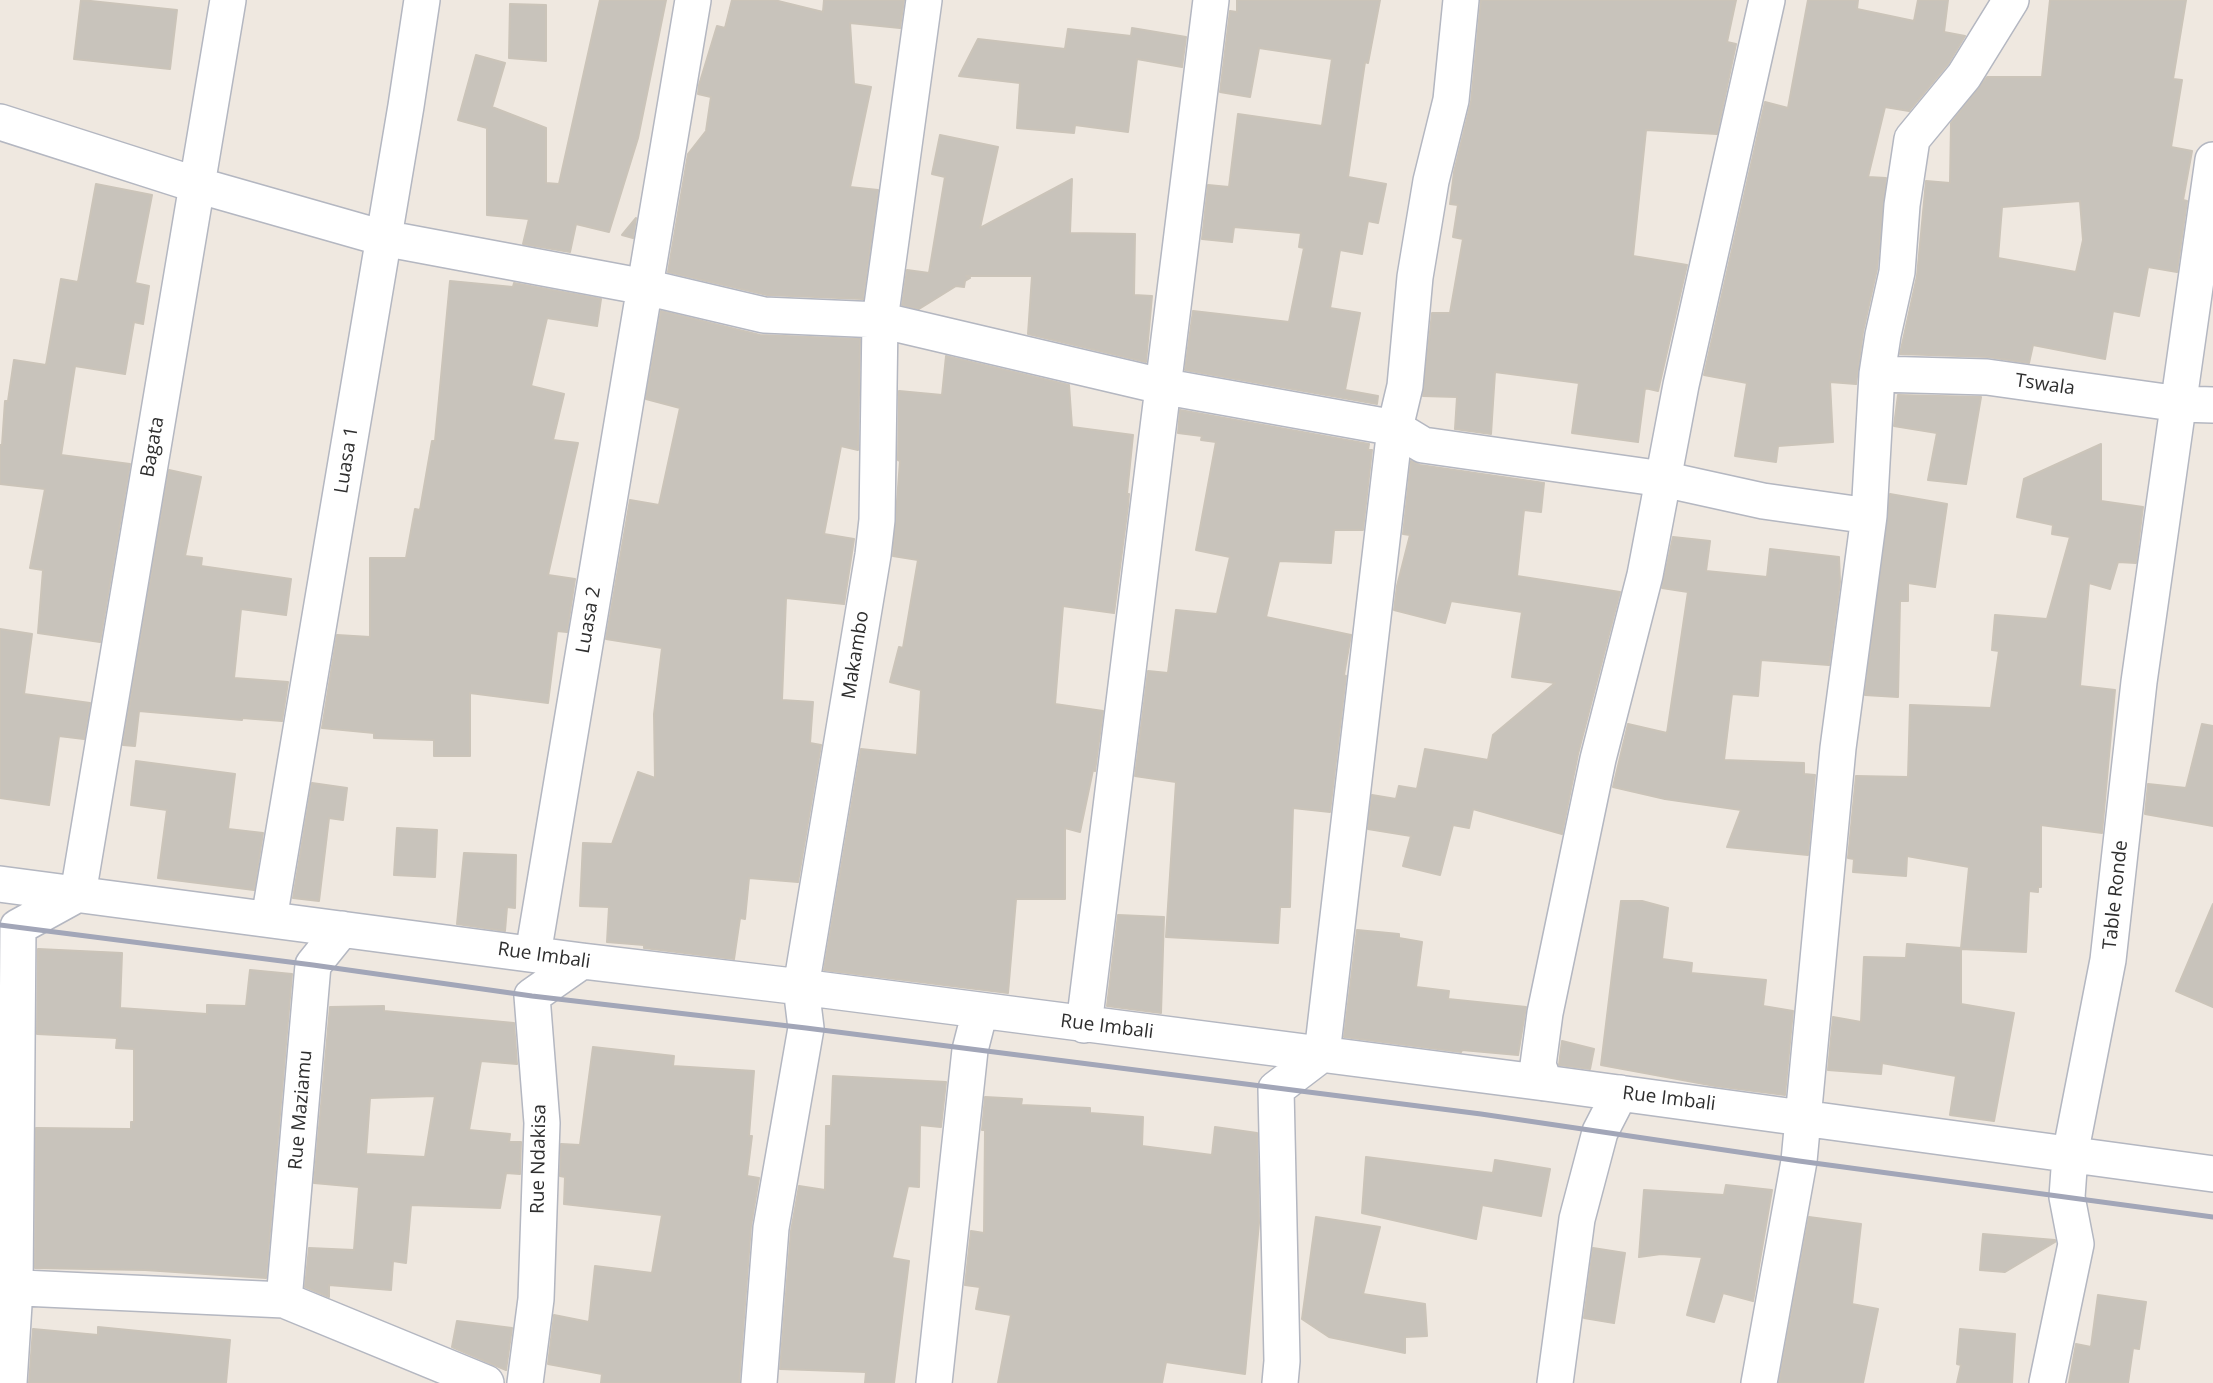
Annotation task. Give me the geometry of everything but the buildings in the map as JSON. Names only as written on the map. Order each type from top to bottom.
[{"type":"street","name":"Bagata","points":[[78,894],[228,0]]},
{"type":"street","name":"Luasa 1","points":[[269,919],[422,0]]},
{"type":"street","name":"Luasa 2","points":[[533,954],[693,0]]},
{"type":"street","name":"Makambo","points":[[759,1383],[771,1228],[806,1028],[801,987],[873,555],[877,520],[880,320],[925,0]]},
{"type":"street","points":[[1083,1024],[1211,0]]},
{"type":"street","points":[[1280,1383],[1282,1361],[1276,1089],[1322,1054],[1395,428],[1405,386],[1419,250],[1431,181],[1451,100],[1461,0]]},
{"type":"street","points":[[1545,1083],[1538,1065],[1543,1025],[1598,759],[1646,575],[1681,385],[1767,0]]},
{"type":"street","points":[[1759,1383],[1785,1249],[1804,1117],[1838,748],[1869,516],[1877,374],[1897,272],[1902,205],[1912,139],[1964,76],[2011,0]]},
{"type":"street","points":[[0,122],[197,185],[383,238],[645,287],[764,314],[880,320],[1161,386],[1395,428],[1423,444],[1663,479],[1763,501],[1869,516]]},
{"type":"street","name":"Table Ronde","points":[[2047,1383],[2076,1244],[2067,1197],[2070,1155],[2108,960],[2139,682],[2196,405],[2213,160]]},
{"type":"street","name":"Tswala","points":[[1877,374],[1987,377],[2196,405]]},
{"type":"street","name":"Rue Imbali","points":[[0,884],[1545,1083],[2213,1174]]},
{"type":"street","points":[[9,1383],[8,1288],[18,927],[78,894]]},
{"type":"street","name":"Rue Maziamu","points":[[284,1300],[313,965],[342,929]]},
{"type":"street","name":"Rue Ndakisa","points":[[525,1383],[536,1299],[542,1123],[532,996],[582,961]]},
{"type":"street","points":[[934,1383],[970,1050],[980,1011]]},
{"type":"street","points":[[1555,1383],[1577,1219],[1600,1132],[1620,1093]]},
{"type":"street","points":[[8,1288],[284,1300],[486,1383]]},
{"type":"railway","points":[[0,925],[532,996],[1481,1114],[1799,1161],[2213,1217]]}]
